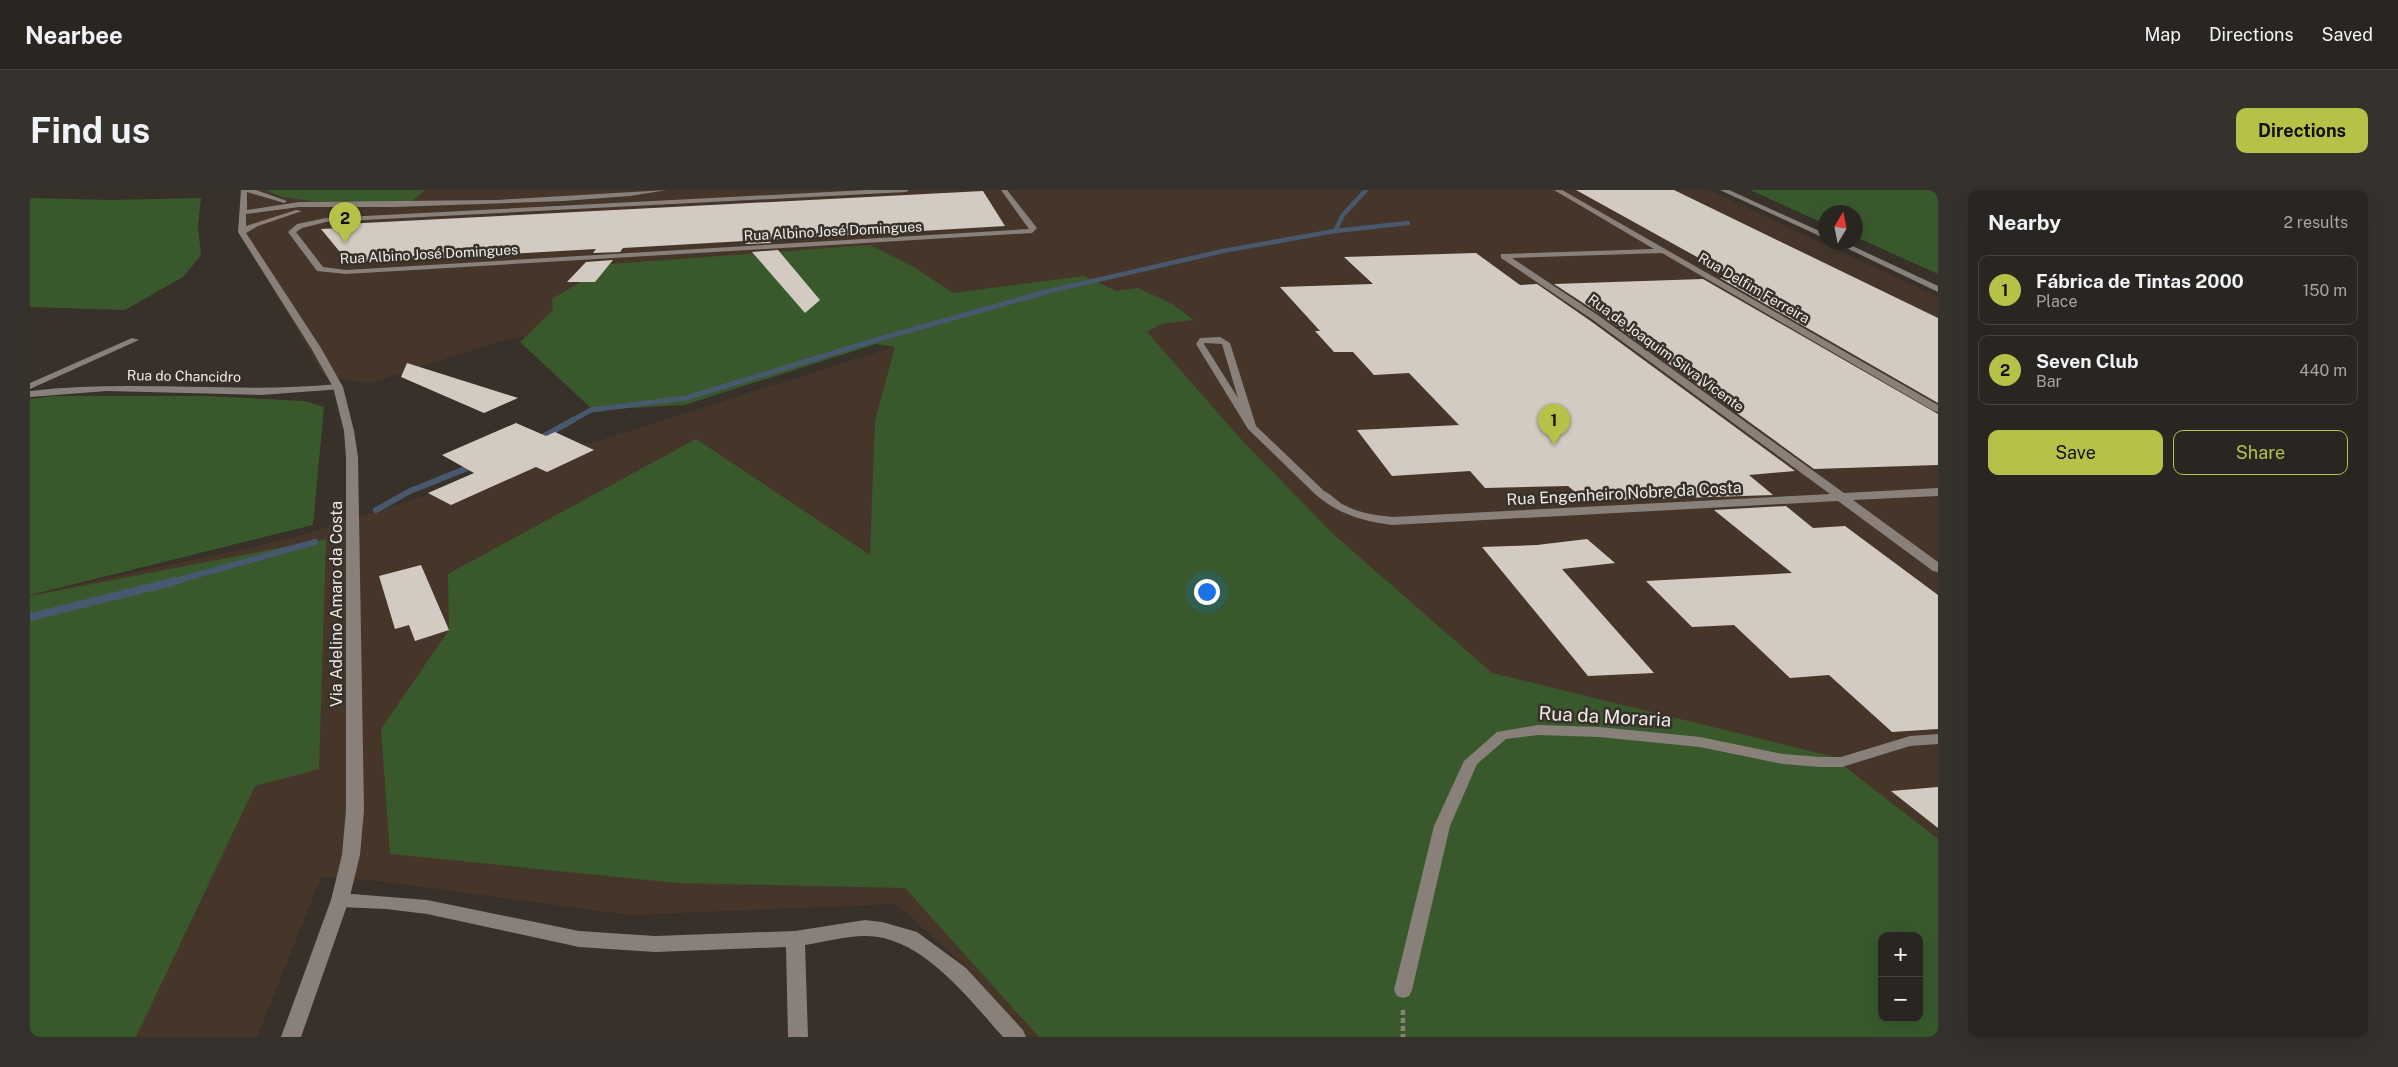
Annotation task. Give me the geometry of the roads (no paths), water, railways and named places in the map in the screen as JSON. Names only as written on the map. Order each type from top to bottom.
[{"type":"street","points":[[242,232],[244,190]]},
{"type":"street","points":[[249,190],[302,207]]},
{"type":"street","points":[[243,213],[302,207],[564,200],[664,190]]},
{"type":"street","name":"Rua Albino José Domingues","points":[[906,190],[326,220],[304,224],[292,232],[320,269],[346,272],[1032,231],[1033,228],[1004,190]]},
{"type":"street","name":"Rua Delfim Ferreira","points":[[1558,190],[1938,408]]},
{"type":"street","points":[[1723,190],[1818,233]]},
{"type":"street","points":[[1738,190],[1818,226]]},
{"type":"street","points":[[242,232],[255,224],[302,207]]},
{"type":"street","name":"Via Adelino Amaro da Costa","points":[[242,232],[338,387],[349,431],[352,457],[355,810],[351,855],[340,900],[291,1037]]},
{"type":"street","points":[[1863,247],[1938,281]]},
{"type":"street","points":[[1855,250],[1938,289]]},
{"type":"street","name":"Rua de Joaquim Silva Vicente","points":[[1663,251],[1504,256],[1596,318],[1938,568]]},
{"type":"street","name":"Rua do Chancidro","points":[[30,394],[56,390],[116,388],[294,391],[338,387]]},
{"type":"street","name":"Rua Engenheiro Nobre da Costa","points":[[1319,492],[1334,505],[1348,512],[1368,519],[1392,521],[1938,492]]},
{"type":"street","points":[[340,900],[386,902],[427,907],[579,939],[655,944],[796,939],[866,928],[882,930],[910,938],[959,974],[1016,1037]]},
{"type":"street","points":[[796,939],[798,1037]]},
{"type":"lane","points":[[30,386],[135,340]]},
{"type":"lane","points":[[1251,427],[1226,344],[1220,340],[1203,340],[1200,344],[1251,427],[1319,492]]},
{"type":"lane","name":"Rua da Moraria","points":[[1403,990],[1442,826],[1470,761],[1502,735],[1538,730],[1599,732],[1700,742],[1783,759],[1820,762],[1842,762],[1887,746],[1910,741],[1938,739]]},
{"type":"waterway","points":[[1335,231],[1343,215],[1366,190]]},
{"type":"waterway","points":[[1335,231],[1408,223]]},
{"type":"waterway","points":[[1041,293],[1223,251],[1335,231]]},
{"type":"waterway","points":[[571,421],[591,410],[686,398],[879,339],[1046,292]]},
{"type":"waterway","points":[[537,440],[573,420]]},
{"type":"waterway","points":[[376,510],[410,491],[475,465]]},
{"type":"waterway","points":[[172,582],[315,542]]},
{"type":"waterway","points":[[30,617],[172,582]]},
{"type":"place","name":"Seven Club","points":[[345,243]]},
{"type":"place","name":"Fábrica de Tintas 2000","points":[[1554,445]]}]
